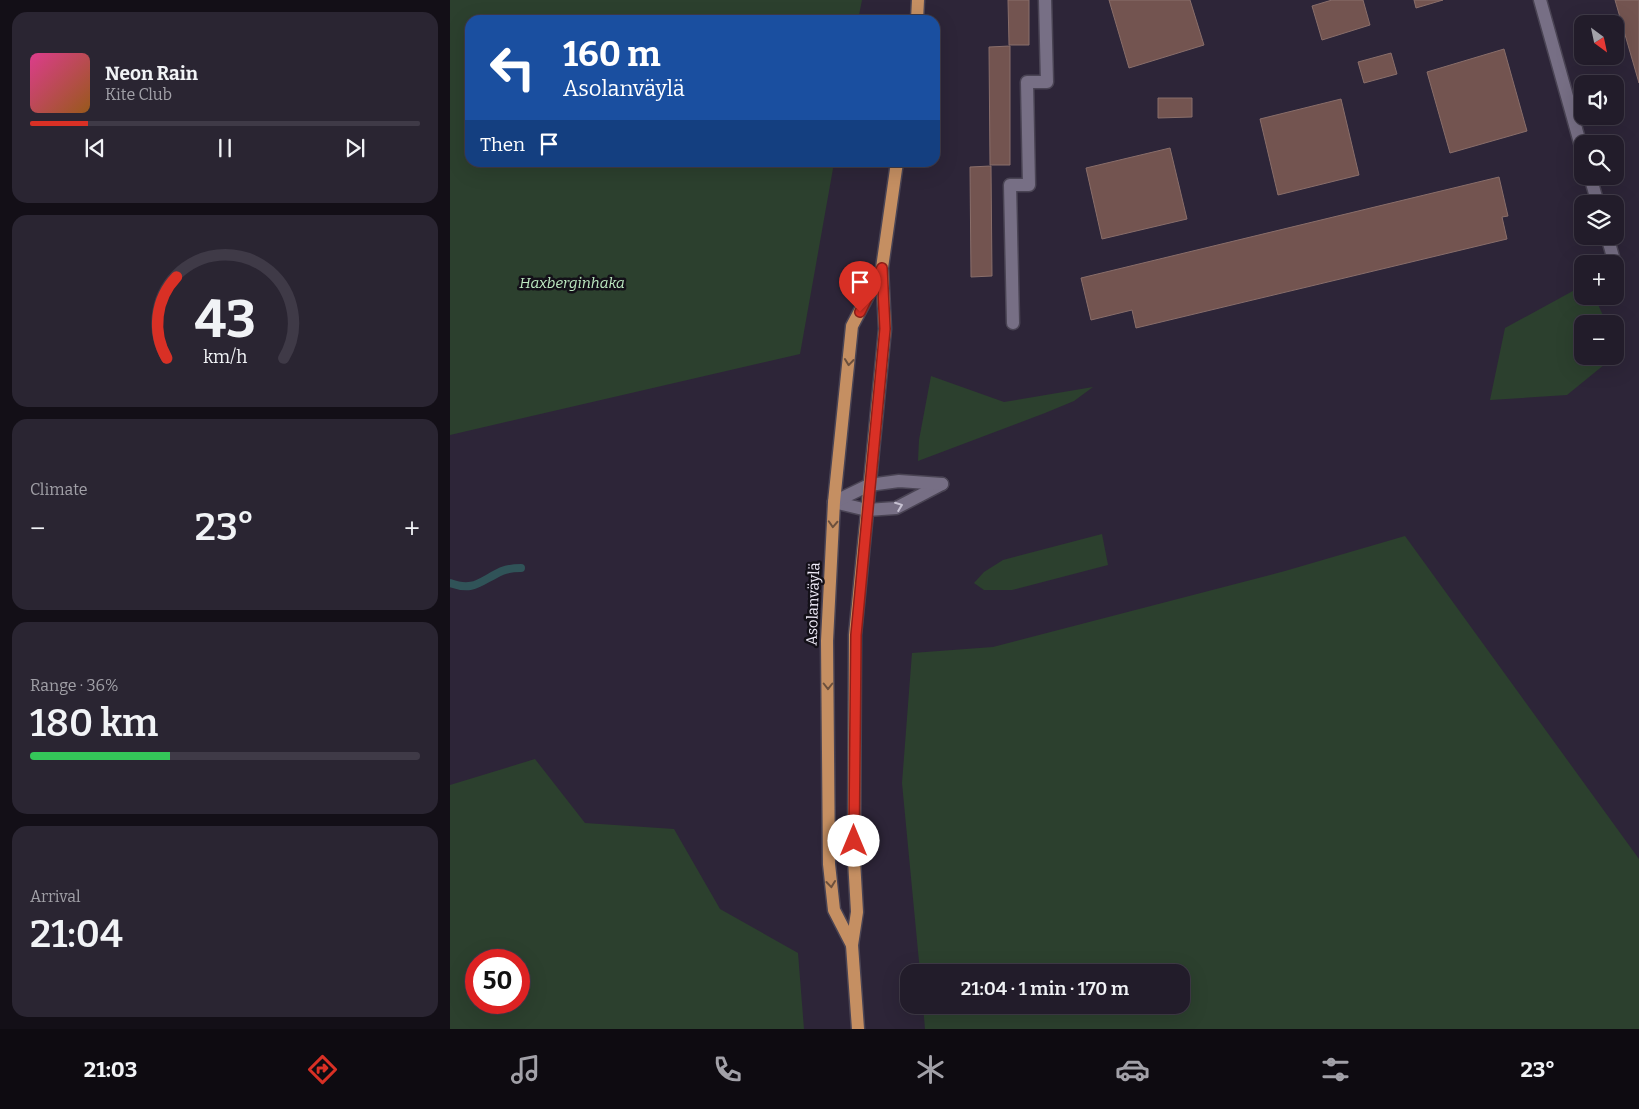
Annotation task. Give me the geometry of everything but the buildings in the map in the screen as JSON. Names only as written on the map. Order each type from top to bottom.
[{"type":"main road","points":[[916,15],[918,0]]},
{"type":"main road","name":"Asolanväylä","points":[[858,1029],[852,945],[857,912],[854,860],[856,635],[866,510],[885,329],[882,268],[896,167]]},
{"type":"main road","name":"Asolanväylä","points":[[852,945],[834,910],[829,864],[827,641],[834,502],[852,326],[882,268]]},
{"type":"street","points":[[1013,323],[1010,185],[1029,185],[1027,82],[1047,82],[1045,0]]},
{"type":"street","points":[[1540,0],[1578,135]]},
{"type":"street","points":[[899,481],[942,484],[896,508],[866,510],[834,502],[869,485],[899,481]]},
{"type":"green space","name":"Haxberginhaka","points":[[450,0],[862,0],[859,15],[465,15],[465,167],[833,167],[800,354],[450,435]]},
{"type":"green space","points":[[1574,290],[1574,305],[1598,305],[1603,315],[1574,315],[1574,365],[1604,365],[1567,395],[1490,400],[1505,328]]},
{"type":"green space","points":[[931,376],[1004,402],[1093,387],[1074,401],[918,461],[919,440]]},
{"type":"green space","points":[[1102,534],[1108,565],[1012,590],[984,590],[974,583],[984,572],[1003,560]]},
{"type":"green space","points":[[1405,536],[1639,859],[1639,1029],[925,1029],[924,1014],[1190,1014],[1190,964],[919,964],[902,783],[912,653],[993,647],[1285,571]]},
{"type":"green space","points":[[535,759],[585,823],[674,829],[720,909],[798,953],[804,1029],[450,1029],[450,785]]},
{"type":"waterway","points":[[450,583],[471,586],[502,571],[521,568]]},
{"type":"route","points":[[854,841],[856,635],[885,329],[882,268],[860,312]]}]
